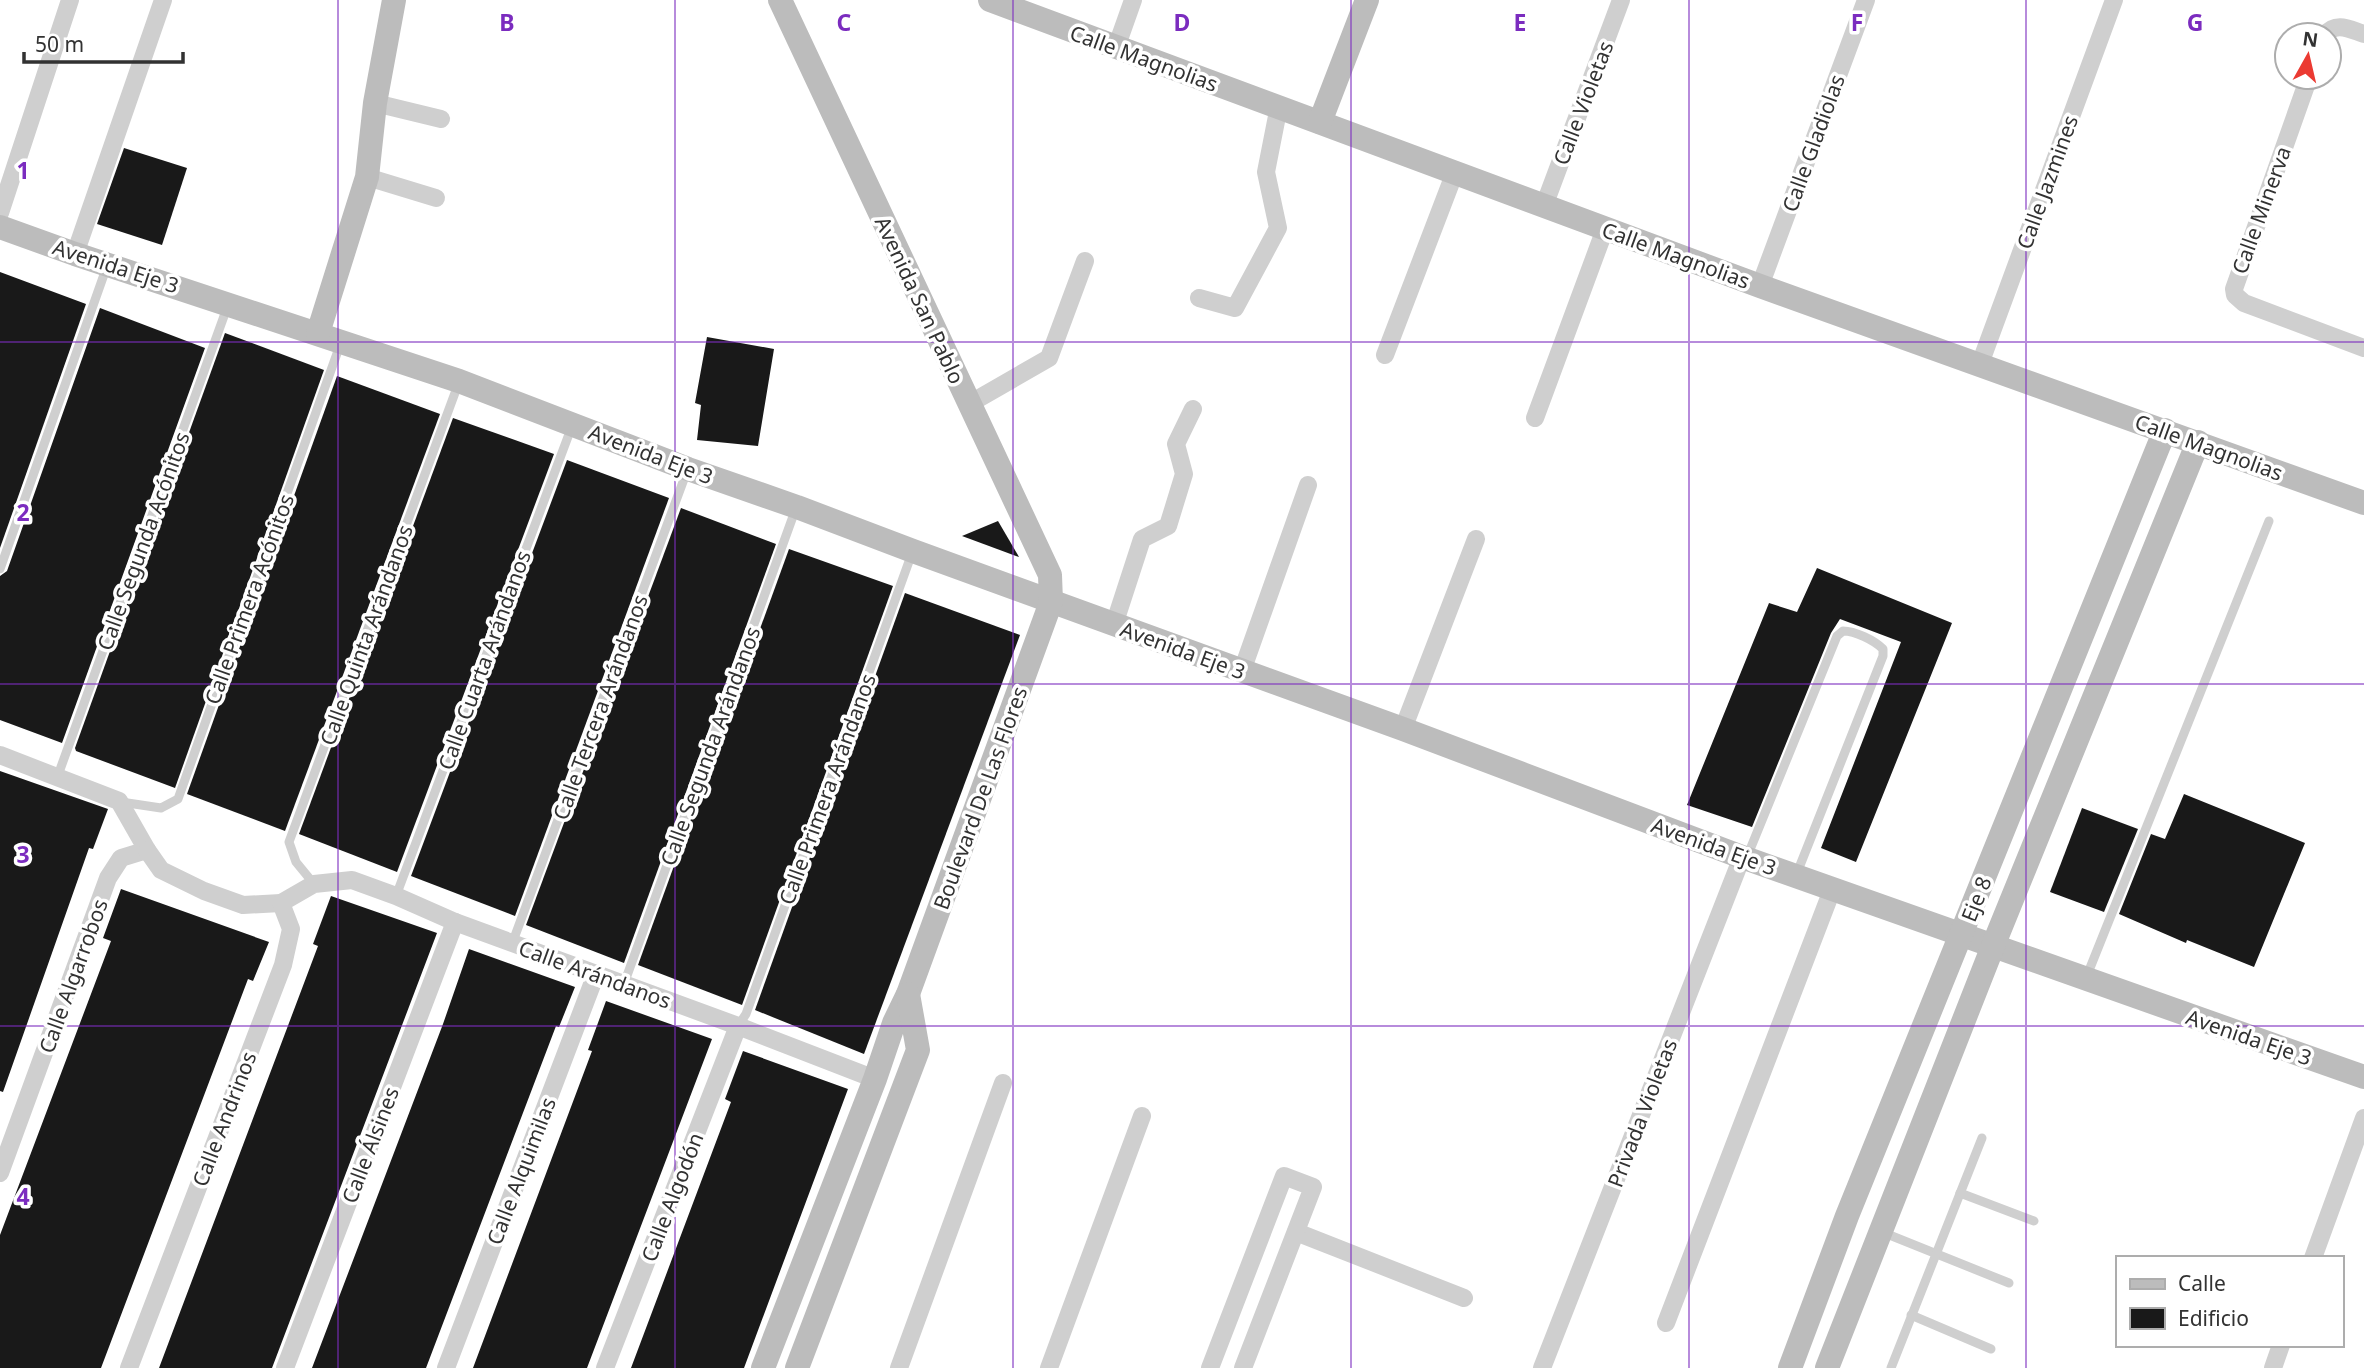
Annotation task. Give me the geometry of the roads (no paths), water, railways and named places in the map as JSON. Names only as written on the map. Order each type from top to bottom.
[{"type":"main road","points":[[318,333],[367,177],[375,103],[394,0]]},
{"type":"main road","name":"Avenida San Pablo","points":[[780,0],[1050,575],[1051,602]]},
{"type":"main road","name":"Calle Magnolias","points":[[990,0],[1760,286],[2364,503]]},
{"type":"main road","points":[[1320,121],[1367,0]]},
{"type":"main road","name":"Avenida Eje 3","points":[[0,226],[75,254],[460,381],[688,469],[1403,729],[1744,858],[2364,1077]]},
{"type":"main road","name":"Eje 8","points":[[1790,1368],[1847,1216],[2165,430]]},
{"type":"main road","name":"Eje 8","points":[[1827,1368],[1993,946],[2198,442]]},
{"type":"main road","name":"Boulevard De Las Flores","points":[[763,1368],[875,1079],[894,1023],[908,994],[1051,602]]},
{"type":"main road","points":[[797,1368],[918,1050],[908,994]]},
{"type":"street","points":[[0,213],[70,0]]},
{"type":"street","points":[[75,254],[163,0]]},
{"type":"street","points":[[1116,48],[1133,0]]},
{"type":"street","name":"Calle Violetas","points":[[1544,206],[1621,0]]},
{"type":"street","name":"Calle Gladiolas","points":[[1760,286],[1866,0]]},
{"type":"street","name":"Calle Jazmines","points":[[1980,364],[2114,0]]},
{"type":"street","points":[[2343,28],[2364,34]]},
{"type":"street","name":"Calle Minerva","points":[[2304,91],[2234,289],[2235,295],[2244,303],[2363,343]]},
{"type":"street","points":[[375,103],[441,119]]},
{"type":"street","points":[[1199,298],[1236,308],[1278,228],[1266,172],[1279,106]]},
{"type":"street","points":[[1385,355],[1455,172]]},
{"type":"street","points":[[367,177],[436,198]]},
{"type":"street","points":[[1535,418],[1605,229]]},
{"type":"street","points":[[969,404],[1049,358],[1085,261]]},
{"type":"street","points":[[1114,625],[1142,538],[1168,526],[1184,474],[1176,444],[1193,409]]},
{"type":"street","points":[[1242,671],[1308,485]]},
{"type":"street","points":[[1403,729],[1476,539]]},
{"type":"street","points":[[0,755],[119,801],[161,870],[204,891],[243,905],[281,903],[314,884]]},
{"type":"street","name":"Calle Algarrobos","points":[[0,1173],[108,878],[121,858],[147,849]]},
{"type":"street","name":"Privada Violetas","points":[[1542,1368],[1744,858]]},
{"type":"street","name":"Calle Arándanos","points":[[314,884],[352,880],[512,944],[875,1079]]},
{"type":"street","points":[[1666,1323],[1832,890]]},
{"type":"street","name":"Calle Andrinos","points":[[129,1368],[283,965],[290,929],[281,903]]},
{"type":"street","name":"Calle Álsines","points":[[285,1368],[455,922]]},
{"type":"street","name":"Calle Alquimilas","points":[[446,1368],[596,974]]},
{"type":"street","name":"Calle Algodón","points":[[605,1368],[738,1026]]},
{"type":"street","points":[[899,1368],[1003,1083]]},
{"type":"street","points":[[1049,1368],[1142,1116]]},
{"type":"street","points":[[2314,1256],[2364,1118]]},
{"type":"street","points":[[1210,1368],[1284,1176],[1313,1187],[1247,1367]]},
{"type":"street","points":[[1296,1232],[1464,1298]]},
{"type":"street","points":[[2273,1368],[2280,1347]]},
{"type":"lane","points":[[0,569],[107,264]]},
{"type":"lane","name":"Calle Segunda Acónitos","points":[[57,778],[228,303]]},
{"type":"lane","name":"Calle Primera Acónitos","points":[[119,801],[161,808],[178,799],[341,340]]},
{"type":"lane","name":"Calle Quinta Arándanos","points":[[314,884],[296,862],[289,842],[460,381]]},
{"type":"lane","name":"Calle Cuarta Arándanos","points":[[396,896],[572,424]]},
{"type":"lane","name":"Calle Tercera Arándanos","points":[[512,944],[688,469]]},
{"type":"lane","name":"Calle Segunda Arándanos","points":[[624,984],[797,507]]},
{"type":"lane","points":[[2086,980],[2269,521]]},
{"type":"lane","name":"Calle Primera Arándanos","points":[[738,1026],[746,1014],[913,551]]},
{"type":"lane","points":[[1744,858],[1838,636],[1843,631],[1850,631],[1878,645],[1883,649],[1883,656],[1796,876]]},
{"type":"lane","points":[[1891,1368],[1982,1138]]},
{"type":"lane","points":[[1960,1194],[2034,1222]]},
{"type":"lane","points":[[1881,1232],[2009,1283]]},
{"type":"lane","points":[[1911,1315],[1991,1349]]}]
